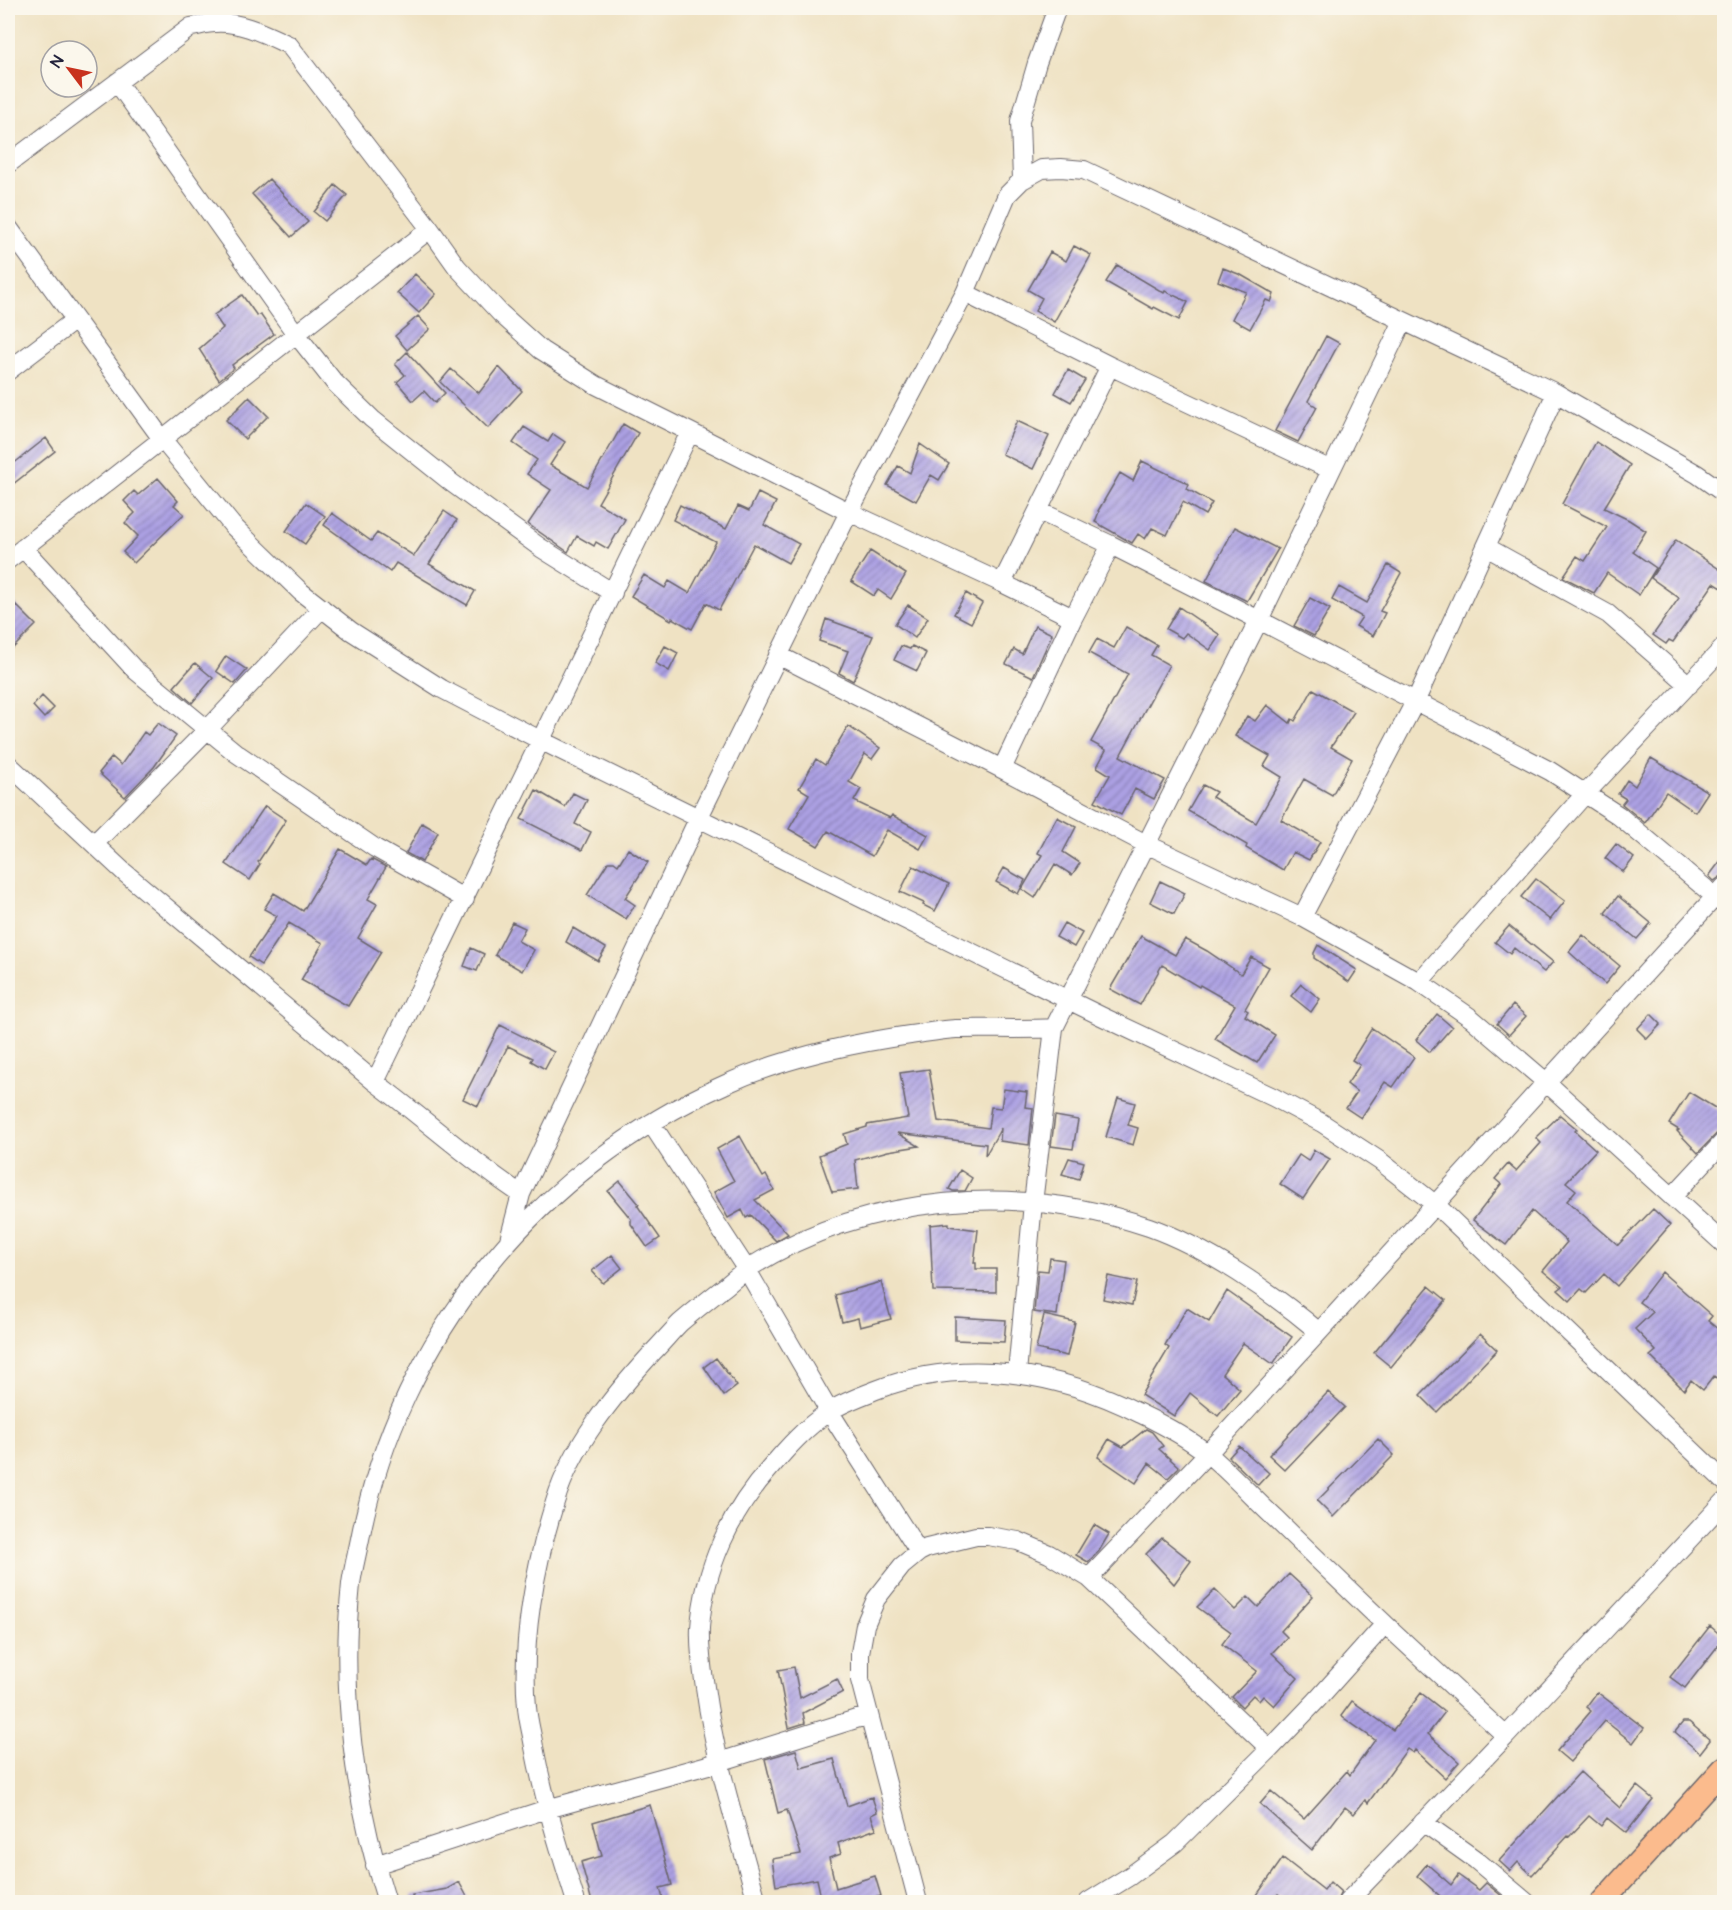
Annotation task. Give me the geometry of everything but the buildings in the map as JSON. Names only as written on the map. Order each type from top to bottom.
[{"type":"main road","points":[[1602,1902],[1725,1768]]},
{"type":"street","points":[[1022,180],[1020,121],[1036,63],[1057,8]]},
{"type":"street","points":[[8,164],[191,27],[217,22],[243,26],[290,45],[464,274],[500,313],[541,350],[596,385],[849,512],[1073,618]]},
{"type":"street","points":[[117,82],[296,334],[334,382],[372,419],[453,483],[541,548],[613,593]]},
{"type":"street","points":[[509,1240],[521,1194],[699,817],[849,512],[964,293],[1007,195],[1022,180],[1042,169],[1084,170],[1556,393],[1697,474],[1725,493]]},
{"type":"street","points":[[8,227],[162,439],[232,525],[302,592],[351,631],[442,689],[542,741],[1322,1123],[1380,1161],[1436,1205],[1725,1481]]},
{"type":"street","points":[[8,560],[430,229]]},
{"type":"street","points":[[964,293],[1110,366],[1330,470]]},
{"type":"street","points":[[8,371],[75,320]]},
{"type":"street","points":[[1017,1373],[1033,1203],[1054,1028],[1259,620],[1403,321]]},
{"type":"street","points":[[1002,583],[1110,366]]},
{"type":"street","points":[[1302,917],[1416,700],[1556,393]]},
{"type":"street","points":[[375,1082],[690,432]]},
{"type":"street","points":[[1039,511],[1259,620],[1550,771],[1618,815],[1722,896],[1546,1082],[1207,1454],[1089,1578]]},
{"type":"street","points":[[1002,769],[1073,618],[1111,545]]},
{"type":"street","points":[[1486,547],[1608,614],[1689,685]]},
{"type":"street","points":[[24,548],[135,670],[207,730],[236,753],[375,848],[465,899]]},
{"type":"street","points":[[94,844],[207,730],[322,608]]},
{"type":"street","points":[[1419,982],[1585,794],[1725,647]]},
{"type":"street","points":[[778,655],[1146,844],[1302,917],[1419,982],[1471,1018],[1546,1082],[1725,1244]]},
{"type":"street","points":[[8,764],[125,873],[375,1082],[417,1113],[493,1176],[521,1194]]},
{"type":"street","points":[[387,1902],[375,1865],[350,1733],[346,1660],[351,1582],[367,1502],[388,1438],[417,1371],[458,1303],[509,1240],[568,1182],[651,1123],[728,1083],[803,1056],[879,1040],[953,1029],[1054,1028]]},
{"type":"street","points":[[651,1123],[747,1269],[829,1411],[919,1552]]},
{"type":"street","points":[[1672,1197],[1725,1141]]},
{"type":"street","points":[[576,1902],[547,1809],[527,1708],[526,1659],[532,1604],[555,1500],[574,1455],[606,1409],[641,1366],[679,1324],[747,1269],[790,1246],[843,1223],[897,1209],[950,1202],[994,1200],[1061,1205],[1150,1227],[1208,1254],[1289,1307],[1319,1332]]},
{"type":"street","points":[[758,1902],[719,1762],[710,1721],[700,1654],[704,1592],[712,1565],[739,1508],[759,1479],[801,1433],[829,1411],[901,1381],[968,1371],[1017,1373],[1058,1381],[1119,1403],[1170,1429],[1207,1454],[1506,1736]]},
{"type":"street","points":[[1347,1902],[1725,1502]]},
{"type":"street","points":[[918,1902],[860,1680],[860,1653],[865,1625],[876,1599],[902,1566],[919,1552],[941,1544],[976,1536],[988,1536],[1018,1541],[1049,1554],[1089,1578],[1270,1749]]},
{"type":"street","points":[[1088,1902],[1130,1876],[1175,1842],[1270,1749],[1385,1624]]},
{"type":"street","points":[[375,1865],[547,1809],[719,1762],[869,1715]]},
{"type":"street","points":[[1424,1822],[1476,1860],[1526,1902]]}]
